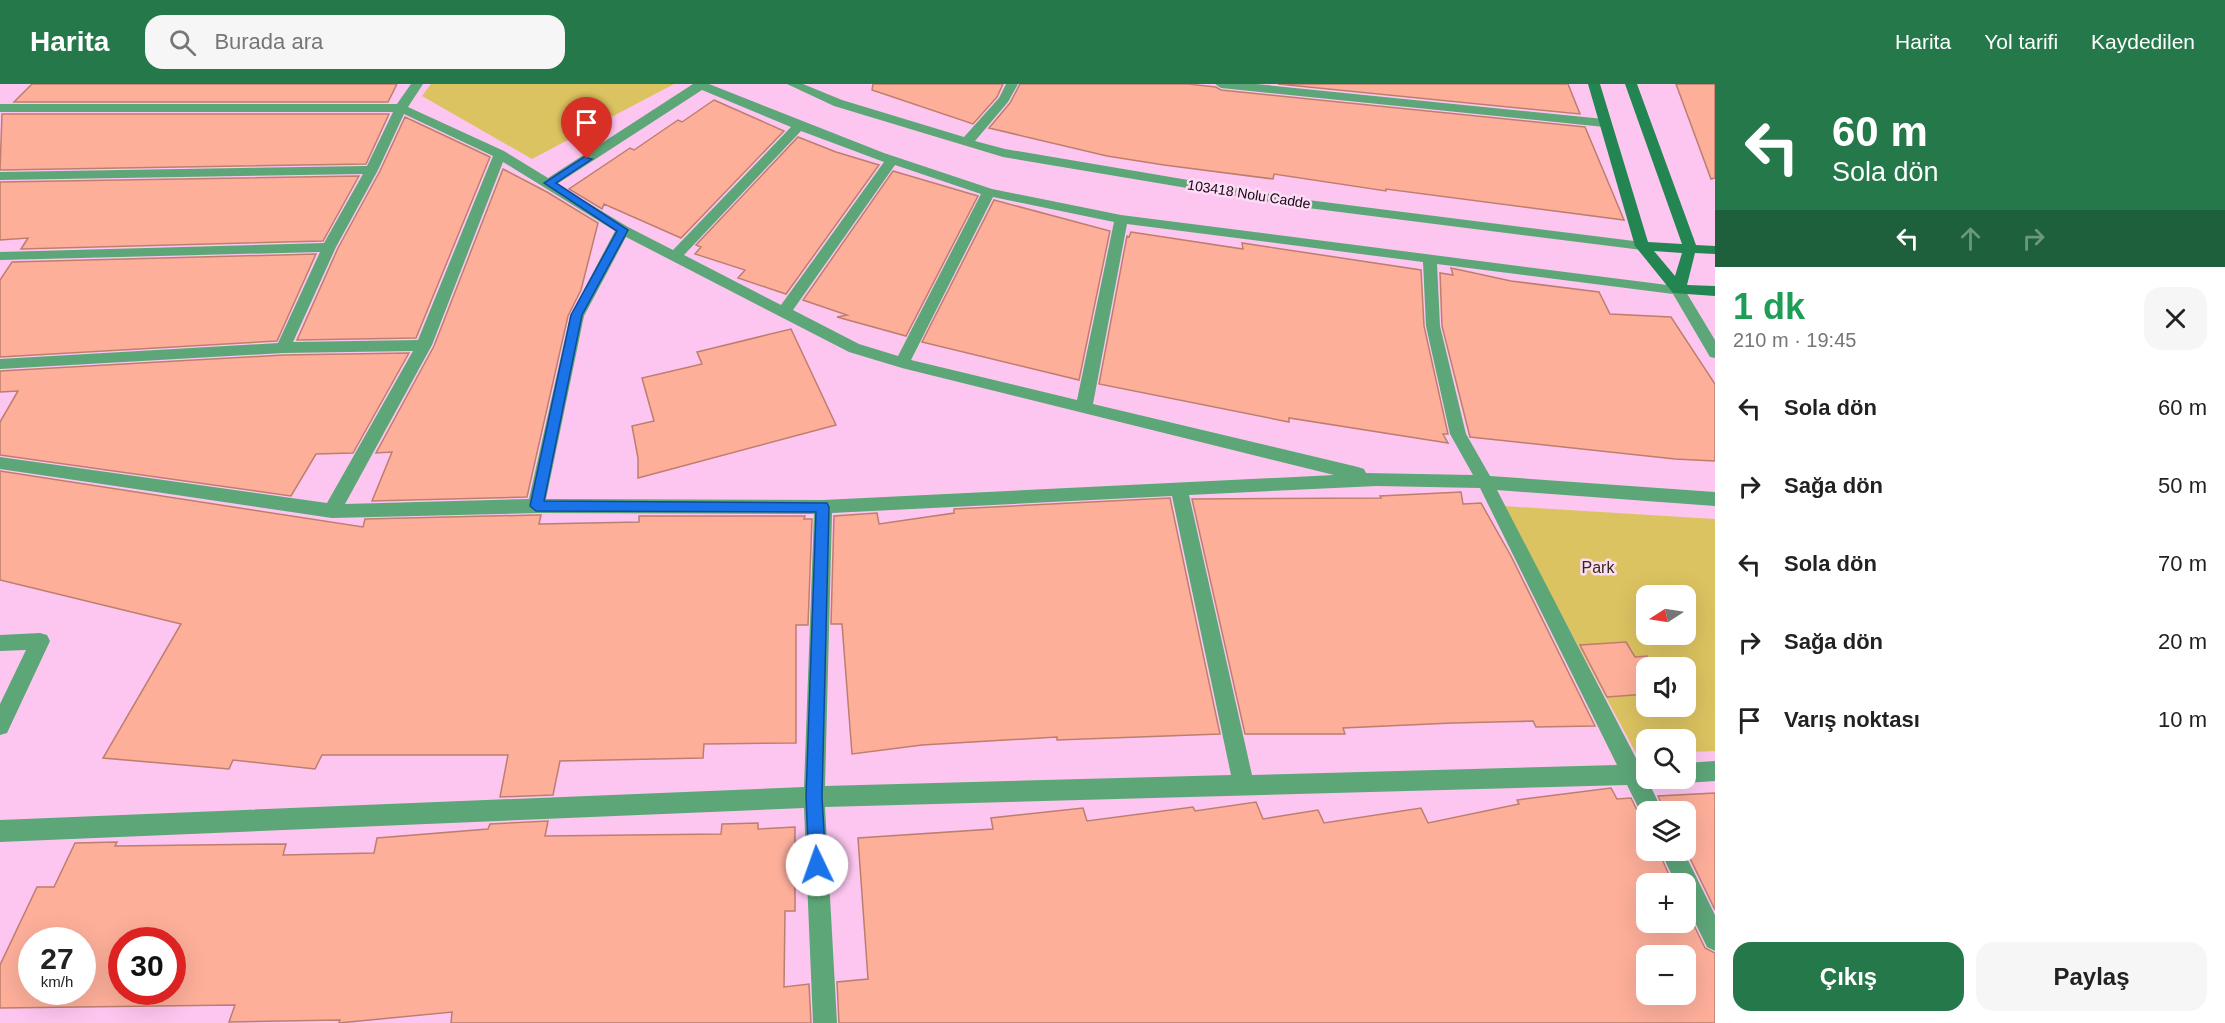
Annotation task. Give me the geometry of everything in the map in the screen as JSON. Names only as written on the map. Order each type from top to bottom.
[{"type":"street","points":[[283,348],[329,248],[372,170],[401,108],[417,84]]},
{"type":"street","name":"103418 Nolu Cadde","points":[[793,84],[838,102],[1003,153],[1300,203],[1642,246],[1715,249]]},
{"type":"street","points":[[967,142],[1004,99],[1012,84]]},
{"type":"street","points":[[1221,84],[1604,123]]},
{"type":"street","points":[[1385,84],[1385,100]]},
{"type":"street","points":[[1594,84],[1642,246],[1678,290],[1715,353]]},
{"type":"street","points":[[1631,84],[1690,248],[1678,290]]},
{"type":"street","points":[[549,183],[700,85],[798,126],[989,192],[1121,219],[1678,290],[1715,291]]},
{"type":"street","points":[[0,108],[401,108],[500,154],[623,230],[854,348],[902,363],[1377,479]]},
{"type":"street","points":[[675,256],[798,126]]},
{"type":"street","points":[[332,511],[424,345],[500,154]]},
{"type":"street","points":[[784,312],[892,160]]},
{"type":"street","points":[[0,176],[372,170]]},
{"type":"street","points":[[902,363],[989,192]]},
{"type":"street","points":[[1084,407],[1121,219]]},
{"type":"street","points":[[536,506],[577,315],[623,230]]},
{"type":"street","points":[[0,256],[329,248]]},
{"type":"street","points":[[1430,259],[1433,326],[1458,434],[1636,765]]},
{"type":"street","points":[[0,364],[283,348],[424,345]]},
{"type":"street","points":[[0,463],[332,511],[536,506],[822,507],[1377,479],[1485,482],[1715,499]]},
{"type":"street","points":[[1179,490],[1244,785]]},
{"type":"street","points":[[822,507],[814,797],[825,1023]]},
{"type":"street","points":[[0,643],[40,641],[0,726]]},
{"type":"street","points":[[1696,772],[1715,771]]},
{"type":"street","points":[[0,831],[814,797],[1636,774]]},
{"type":"street","points":[[1676,861],[1715,939]]},
{"type":"green space","points":[[431,84],[674,84],[532,159],[422,96]]},
{"type":"green space","name":"Park","points":[[1503,506],[1715,519],[1715,751],[1696,752],[1696,729],[1636,729],[1636,753]]},
{"type":"building","points":[[32,84],[397,84],[388,102],[14,102]]},
{"type":"building","points":[[873,84],[1003,84],[997,97],[973,124],[872,90]]},
{"type":"building","points":[[1020,84],[1188,84],[1216,87],[1221,90],[1585,127],[1624,220],[1386,189],[1386,191],[1274,174],[1273,179],[1164,165],[1107,156],[989,128],[1010,103]]},
{"type":"building","points":[[1278,84],[1568,84],[1580,114]]},
{"type":"building","points":[[1676,84],[1715,84],[1715,178],[1711,179]]},
{"type":"building","points":[[714,100],[784,131],[681,238],[604,204],[602,209],[569,189],[630,148],[634,150],[678,120],[682,122]]},
{"type":"building","points":[[2,114],[389,114],[366,164],[0,170]]},
{"type":"building","points":[[405,117],[490,157],[416,338],[297,340],[338,248],[380,171]]},
{"type":"building","points":[[798,137],[879,165],[786,294],[738,278],[745,270],[695,254],[701,247],[696,245]]},
{"type":"building","points":[[503,169],[598,223],[581,290],[568,316],[527,497],[372,501],[392,452],[376,453],[434,346]]},
{"type":"building","points":[[893,171],[978,196],[906,336],[837,317],[847,315],[803,300]]},
{"type":"building","points":[[359,176],[323,241],[21,249],[28,238],[0,240],[0,182]]},
{"type":"building","points":[[994,200],[1110,231],[1079,380],[922,342]]},
{"type":"building","points":[[1131,232],[1243,249],[1242,243],[1421,270],[1424,326],[1448,434],[1443,434],[1448,443],[1289,418],[1289,422],[1099,384],[1127,236],[1129,237]]},
{"type":"building","points":[[316,254],[277,341],[0,357],[0,280],[12,262]]},
{"type":"building","points":[[1451,268],[1511,281],[1599,292],[1610,314],[1671,317],[1715,384],[1715,461],[1675,459],[1470,437],[1442,326],[1440,273],[1453,275]]},
{"type":"building","points":[[791,329],[836,425],[638,478],[638,458],[632,426],[654,421],[642,378],[702,364],[697,352]]},
{"type":"building","points":[[409,353],[353,453],[316,454],[291,496],[0,455],[0,422],[18,391],[0,392],[0,371],[283,355]]},
{"type":"building","points":[[0,471],[363,527],[365,519],[541,515],[539,524],[639,522],[639,516],[805,516],[804,519],[812,519],[808,625],[796,625],[796,743],[704,744],[703,758],[560,761],[553,795],[500,797],[508,755],[322,755],[315,769],[233,760],[229,769],[103,758],[181,624],[0,580]]},
{"type":"building","points":[[1461,492],[1463,504],[1481,503],[1511,556],[1595,726],[1536,727],[1533,721],[1343,728],[1345,734],[1245,734],[1192,499],[1381,498],[1380,496]]},
{"type":"building","points":[[1170,498],[1220,734],[1057,740],[1057,737],[922,745],[852,754],[842,624],[831,624],[834,516],[877,513],[879,524],[954,513],[954,509]]},
{"type":"building","points":[[1626,642],[1635,657],[1647,656],[1636,657],[1636,695],[1607,697],[1580,645]]},
{"type":"building","points":[[1611,788],[1617,799],[1631,798],[1636,808],[1636,861],[1663,861],[1668,873],[1636,873],[1636,933],[1696,933],[1696,930],[1705,948],[1715,953],[1715,1023],[839,1023],[837,982],[868,979],[858,838],[993,829],[991,818],[1083,808],[1087,821],[1193,807],[1195,811],[1256,802],[1263,819],[1318,810],[1324,823],[1421,808],[1428,823],[1519,804],[1517,800]]},
{"type":"building","points":[[1715,793],[1715,910],[1691,861],[1696,861],[1696,801],[1660,801],[1658,796]]},
{"type":"building","points":[[548,821],[545,836],[721,834],[722,824],[758,823],[758,829],[795,827],[795,911],[785,911],[784,987],[809,984],[811,1023],[451,1023],[452,1012],[339,1023],[340,1020],[229,1022],[235,1005],[0,1008],[0,965],[18,927],[18,1005],[96,1005],[96,927],[18,927],[37,887],[54,887],[75,843],[117,842],[115,846],[286,844],[283,855],[374,853],[377,838],[488,829],[490,824]]},
{"type":"route","points":[[587,159],[549,183],[623,230],[577,315],[536,506],[822,507],[814,797],[817,865]]}]
